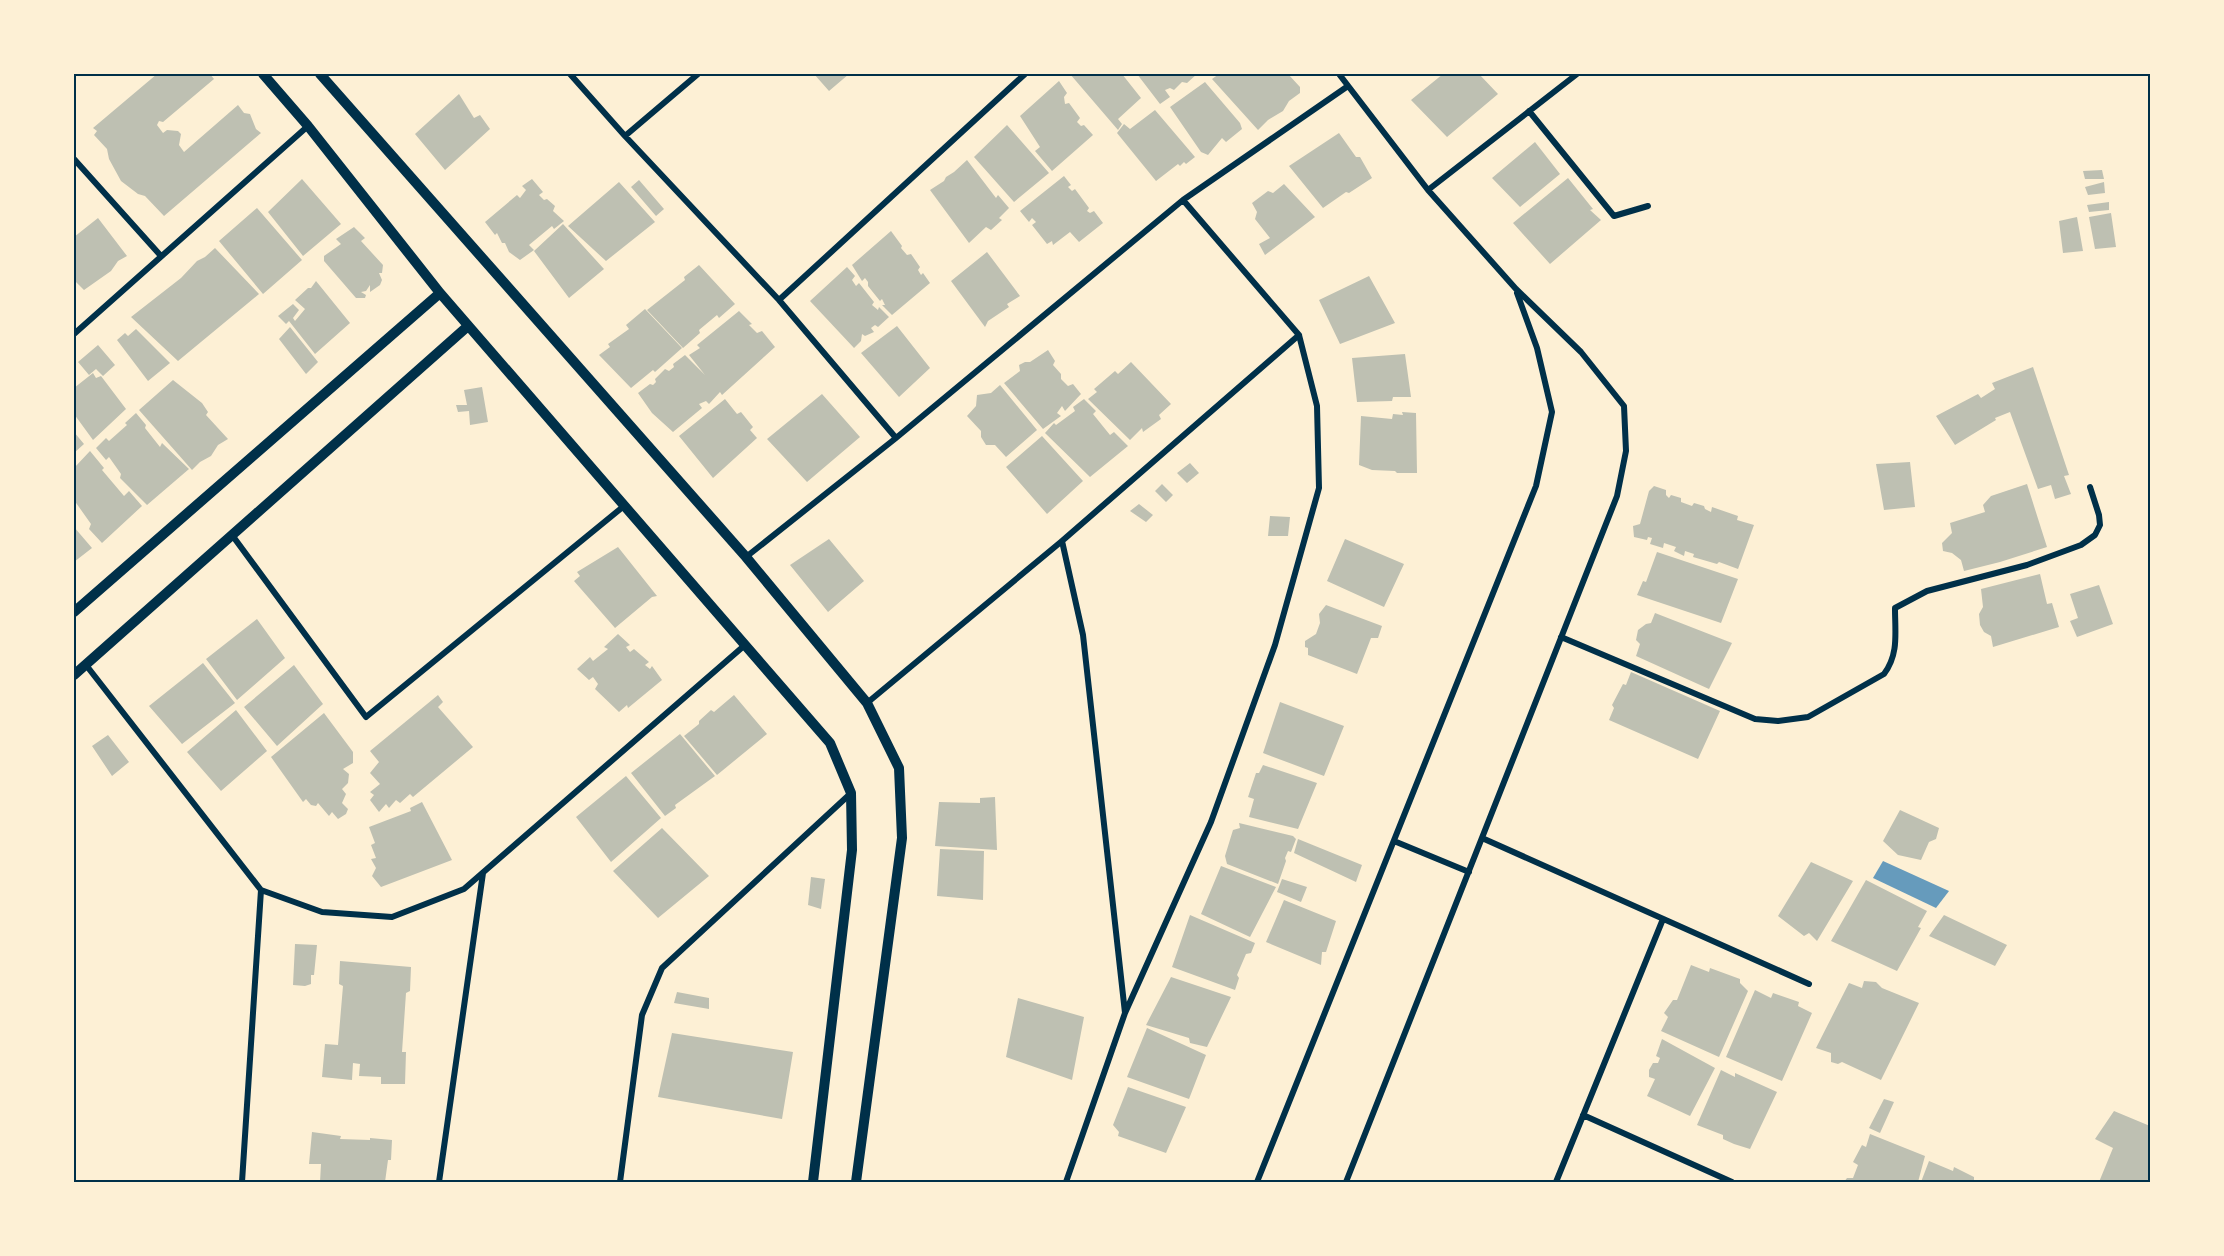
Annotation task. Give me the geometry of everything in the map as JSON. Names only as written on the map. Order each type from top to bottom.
[{"type":"street","points":[[263,74],[308,126],[440,293],[830,743],[851,793],[852,850],[813,1182]]},
{"type":"street","points":[[321,74],[746,557],[867,703],[899,768],[902,838],[856,1182]]},
{"type":"street","points":[[570,74],[779,300],[896,438]]},
{"type":"street","points":[[625,136],[699,74]]},
{"type":"street","points":[[779,300],[1025,74]]},
{"type":"street","points":[[1338,74],[1428,190],[1516,289],[1581,352],[1624,406],[1626,451],[1617,496],[1346,1182]]},
{"type":"street","points":[[1428,190],[1577,74]]},
{"type":"street","points":[[746,557],[896,438],[1183,200],[1348,86]]},
{"type":"street","points":[[1529,111],[1614,216],[1648,206]]},
{"type":"street","points":[[74,334],[308,126]]},
{"type":"street","points":[[74,159],[161,256]]},
{"type":"street","points":[[1066,1182],[1125,1013],[1210,822],[1275,645],[1319,488],[1317,406],[1299,335],[1183,200]]},
{"type":"street","points":[[1257,1182],[1536,486],[1552,412],[1537,348],[1516,289]]},
{"type":"street","points":[[74,612],[440,293]]},
{"type":"street","points":[[74,675],[468,326]]},
{"type":"street","points":[[867,703],[1062,541],[1299,335]]},
{"type":"street","points":[[1562,637],[1755,719],[1778,721],[1808,717],[1884,674],[1892,663],[1895,651],[1895,608],[1927,591],[2027,565],[2081,545],[2095,535],[2100,525],[2099,515],[2090,487]]},
{"type":"street","points":[[232,535],[366,717],[624,506]]},
{"type":"street","points":[[1062,541],[1083,634],[1125,1013]]},
{"type":"street","points":[[86,665],[261,890],[322,912],[392,917],[464,889],[745,645]]},
{"type":"street","points":[[620,1182],[642,1015],[662,968],[851,793]]},
{"type":"street","points":[[1482,838],[1809,984]]},
{"type":"street","points":[[1394,841],[1469,873]]},
{"type":"street","points":[[439,1182],[483,873]]},
{"type":"street","points":[[242,1182],[261,890]]},
{"type":"street","points":[[1556,1182],[1663,919]]},
{"type":"street","points":[[1583,1115],[1732,1182]]},
{"type":"water","points":[[1883,861],[1949,891],[1936,908],[1873,878]]},
{"type":"building","points":[[157,74],[210,74],[214,79],[163,122],[159,121],[157,125],[163,133],[167,130],[178,131],[181,134],[179,145],[184,152],[238,105],[244,113],[250,114],[256,129],[261,133],[164,216],[145,196],[138,194],[121,181],[109,159],[107,149],[94,135],[97,131],[93,128]]},
{"type":"building","points":[[814,74],[849,74],[829,91]]},
{"type":"building","points":[[1070,74],[1122,74],[1141,98],[1118,119],[1122,124],[1118,130]]},
{"type":"building","points":[[1137,74],[1197,74],[1187,83],[1182,82],[1174,90],[1170,88],[1165,90],[1170,97],[1160,104]]},
{"type":"building","points":[[1219,74],[1288,74],[1300,87],[1300,93],[1289,101],[1283,111],[1268,120],[1258,130],[1212,79]]},
{"type":"building","points":[[1443,74],[1479,74],[1498,94],[1447,137],[1411,100]]},
{"type":"building","points":[[1059,81],[1067,93],[1064,97],[1065,104],[1069,103],[1080,118],[1077,122],[1081,126],[1084,125],[1093,135],[1052,171],[1035,151],[1040,147],[1020,116]]},
{"type":"building","points":[[1205,82],[1240,123],[1242,129],[1226,142],[1222,138],[1208,155],[1201,152],[1170,107]]},
{"type":"building","points":[[459,94],[474,118],[480,115],[490,129],[445,170],[415,134]]},
{"type":"building","points":[[1155,110],[1195,157],[1186,164],[1184,162],[1180,166],[1178,164],[1156,181],[1117,133],[1124,124],[1130,129]]},
{"type":"building","points":[[1007,125],[1049,173],[1014,202],[974,157]]},
{"type":"building","points":[[1339,133],[1356,157],[1360,157],[1372,178],[1323,208],[1289,166]]},
{"type":"building","points":[[1535,142],[1560,174],[1520,207],[1492,178]]},
{"type":"building","points":[[967,160],[996,198],[998,195],[1009,208],[999,218],[1002,220],[991,230],[986,227],[969,243],[930,190],[944,181]]},
{"type":"building","points":[[2102,170],[2104,179],[2085,179],[2083,171]]},
{"type":"building","points":[[1064,176],[1071,185],[1068,187],[1072,191],[1075,189],[1089,208],[1087,211],[1090,213],[1094,211],[1103,223],[1079,242],[1070,232],[1053,245],[1052,241],[1047,244],[1032,225],[1036,222],[1032,218],[1029,222],[1020,211]]},
{"type":"building","points":[[1568,178],[1593,209],[1590,210],[1601,220],[1550,264],[1513,223]]},
{"type":"building","points":[[302,179],[341,224],[303,256],[268,212]]},
{"type":"building","points":[[532,179],[543,192],[539,195],[555,206],[553,211],[564,221],[554,229],[552,226],[529,245],[534,250],[520,260],[509,252],[497,233],[495,235],[485,222],[517,195],[520,198],[526,190],[522,186]]},
{"type":"building","points":[[639,180],[664,209],[656,216],[631,187]]},
{"type":"building","points":[[619,182],[655,222],[606,261],[568,226]]},
{"type":"building","points":[[2104,182],[2105,193],[2088,195],[2085,187]]},
{"type":"building","points":[[1284,184],[1315,217],[1265,255],[1259,244],[1270,238],[1255,219],[1257,212],[1252,203],[1268,191],[1273,193]]},
{"type":"building","points":[[2109,202],[2109,210],[2089,212],[2087,205]]},
{"type":"building","points":[[257,208],[302,260],[263,294],[219,241]]},
{"type":"building","points":[[2111,213],[2116,247],[2095,249],[2089,217]]},
{"type":"building","points":[[2077,217],[2083,251],[2063,253],[2059,221]]},
{"type":"building","points":[[98,218],[127,256],[118,261],[111,271],[84,290],[74,280],[74,237]]},
{"type":"building","points":[[563,224],[604,269],[569,298],[534,251]]},
{"type":"building","points":[[354,227],[365,238],[361,241],[383,265],[382,273],[379,273],[382,280],[380,285],[370,292],[370,285],[366,291],[361,292],[366,295],[365,298],[356,298],[324,261],[324,256],[341,244],[336,239]]},
{"type":"building","points":[[891,231],[902,246],[901,248],[907,255],[911,254],[920,267],[918,270],[921,275],[923,273],[930,283],[892,315],[882,305],[885,305],[882,299],[880,301],[868,286],[865,278],[862,281],[852,265]]},
{"type":"building","points":[[215,248],[259,294],[178,361],[131,317]]},
{"type":"building","points":[[987,252],[1020,296],[1007,304],[1009,307],[988,321],[985,327],[951,281]]},
{"type":"building","points":[[699,265],[735,304],[719,318],[717,315],[699,330],[700,333],[683,348],[647,310],[685,280],[684,277]]},
{"type":"building","points":[[847,267],[855,276],[852,280],[856,286],[859,283],[874,302],[872,305],[878,310],[879,307],[889,317],[878,327],[875,325],[871,328],[874,332],[865,336],[862,334],[861,341],[854,348],[810,301]]},
{"type":"building","points":[[1369,276],[1395,323],[1340,344],[1319,300]]},
{"type":"building","points":[[316,281],[350,323],[315,354],[289,321],[286,324],[278,316],[293,304],[299,310],[293,318],[295,321],[305,309],[295,300],[311,288]]},
{"type":"building","points":[[645,309],[682,348],[655,372],[653,370],[631,388],[599,355],[610,347],[608,344],[629,329],[626,325]]},
{"type":"building","points":[[739,311],[752,324],[749,325],[757,333],[762,331],[775,347],[722,395],[720,392],[709,404],[706,401],[699,404],[702,408],[673,432],[652,413],[638,393],[650,384],[653,385],[656,382],[655,379],[665,369],[669,371],[674,367],[673,364],[685,355],[705,375],[689,355],[700,348],[697,345]]},
{"type":"building","points":[[897,326],[930,368],[899,397],[861,353]]},
{"type":"building","points":[[290,327],[318,362],[306,374],[279,339]]},
{"type":"building","points":[[136,329],[170,363],[148,381],[117,340],[125,333],[128,336]]},
{"type":"building","points":[[98,345],[115,365],[103,376],[96,369],[89,375],[78,362]]},
{"type":"building","points":[[1048,350],[1055,361],[1053,365],[1061,374],[1061,379],[1068,386],[1073,384],[1081,394],[1065,411],[1062,406],[1057,413],[1061,416],[1043,429],[1004,383],[1020,371],[1019,365],[1030,362]]},
{"type":"building","points":[[1405,354],[1411,397],[1393,397],[1392,401],[1357,402],[1352,358]]},
{"type":"building","points":[[1131,362],[1171,404],[1159,415],[1161,419],[1143,432],[1142,428],[1130,440],[1088,399],[1097,392],[1094,389],[1115,371],[1118,374]]},
{"type":"building","points":[[2033,367],[2069,475],[2064,476],[2071,494],[2055,499],[2051,485],[2038,489],[2010,412],[1995,418],[1996,420],[1955,445],[1936,416],[1978,394],[1981,398],[1995,389],[1992,383]]},
{"type":"building","points":[[93,373],[96,378],[101,376],[126,409],[93,440],[74,414],[74,388]]},
{"type":"building","points":[[173,380],[202,403],[208,412],[206,415],[228,439],[218,445],[211,456],[192,470],[139,410]]},
{"type":"building","points":[[1000,385],[1037,430],[1006,457],[995,445],[986,445],[981,437],[981,431],[967,416],[976,406],[977,395],[991,393]]},
{"type":"building","points":[[482,387],[488,422],[470,425],[469,411],[458,412],[456,405],[467,405],[464,390]]},
{"type":"building","points":[[822,394],[860,437],[807,482],[767,439]]},
{"type":"building","points":[[725,399],[737,414],[741,412],[753,427],[750,430],[757,438],[713,478],[679,436]]},
{"type":"building","points":[[1084,399],[1096,411],[1093,414],[1110,435],[1114,432],[1128,446],[1090,477],[1045,433],[1054,423],[1056,425],[1075,411],[1073,407]]},
{"type":"building","points":[[1402,412],[1416,413],[1417,473],[1372,470],[1359,465],[1361,416],[1392,419],[1393,414],[1403,415]]},
{"type":"building","points":[[136,413],[160,447],[162,443],[189,469],[147,505],[120,478],[121,474],[109,457],[106,460],[96,448],[106,438],[109,441],[127,425],[125,423]]},
{"type":"building","points":[[74,432],[84,444],[74,453]]},
{"type":"building","points":[[1042,436],[1083,481],[1047,514],[1006,467]]},
{"type":"building","points":[[90,451],[104,468],[102,470],[124,496],[129,491],[142,506],[102,543],[89,529],[91,524],[74,500],[74,468]]},
{"type":"building","points":[[1910,462],[1915,507],[1884,510],[1876,464]]},
{"type":"building","points":[[1190,463],[1199,473],[1187,483],[1177,473]]},
{"type":"building","points":[[1162,484],[1173,495],[1166,502],[1155,491]]},
{"type":"building","points":[[2027,484],[2047,547],[1964,571],[1961,560],[1952,553],[1943,551],[1942,543],[1952,533],[1950,523],[1985,512],[1983,505],[1991,496]]},
{"type":"building","points":[[1654,486],[1666,490],[1669,498],[1671,495],[1681,498],[1681,502],[1692,506],[1694,503],[1704,506],[1711,512],[1712,507],[1738,516],[1737,520],[1754,525],[1738,569],[1719,562],[1717,564],[1693,557],[1694,554],[1685,551],[1684,556],[1674,551],[1676,547],[1664,543],[1663,548],[1650,544],[1652,538],[1648,537],[1647,540],[1634,537],[1633,526],[1640,524],[1649,491]]},
{"type":"building","points":[[1139,504],[1153,515],[1146,522],[1130,511]]},
{"type":"building","points":[[1270,516],[1290,517],[1288,536],[1268,536]]},
{"type":"building","points":[[74,527],[92,548],[74,562]]},
{"type":"building","points":[[829,539],[864,581],[828,612],[790,565]]},
{"type":"building","points":[[1345,539],[1404,564],[1384,607],[1327,581]]},
{"type":"building","points":[[618,547],[657,596],[652,597],[615,628],[574,581],[580,576],[577,572]]},
{"type":"building","points":[[1657,552],[1738,579],[1721,623],[1637,595],[1643,581],[1646,582]]},
{"type":"building","points":[[2040,574],[2047,604],[2052,603],[2059,627],[1993,647],[1991,636],[1984,632],[1980,625],[1979,614],[1983,607],[1981,589]]},
{"type":"building","points":[[2099,585],[2113,624],[2077,637],[2070,621],[2078,618],[2070,594]]},
{"type":"building","points":[[1326,605],[1382,626],[1378,638],[1371,638],[1357,674],[1308,655],[1305,641],[1316,634],[1320,623],[1319,614]]},
{"type":"building","points":[[1655,613],[1732,643],[1709,689],[1636,656],[1640,644],[1636,640],[1638,630],[1651,623]]},
{"type":"building","points":[[257,619],[285,658],[237,700],[206,659]]},
{"type":"building","points":[[618,634],[630,645],[626,647],[630,652],[634,649],[649,662],[645,665],[650,669],[652,666],[662,680],[628,708],[627,705],[619,712],[595,689],[598,684],[593,677],[589,680],[577,669],[590,657],[593,661],[608,649],[604,647]]},
{"type":"building","points":[[203,663],[235,703],[182,744],[149,706]]},
{"type":"building","points":[[294,665],[323,704],[277,746],[244,707]]},
{"type":"building","points":[[1631,672],[1720,711],[1698,759],[1609,720],[1614,708],[1612,705],[1623,684],[1626,685]]},
{"type":"building","points":[[438,695],[443,702],[438,707],[473,747],[413,797],[410,794],[400,803],[396,800],[389,808],[386,804],[379,812],[370,800],[374,795],[370,792],[380,784],[370,773],[379,762],[370,751]]},
{"type":"building","points":[[734,695],[767,734],[717,775],[684,736],[711,710],[714,712]]},
{"type":"building","points":[[1280,702],[1344,726],[1324,776],[1263,753]]},
{"type":"building","points":[[236,710],[267,751],[221,791],[187,752]]},
{"type":"building","points":[[324,713],[353,752],[353,763],[343,769],[349,774],[348,783],[342,789],[346,794],[342,803],[348,809],[346,814],[338,819],[332,812],[329,816],[318,803],[316,806],[311,805],[306,799],[303,802],[271,757]]},
{"type":"building","points":[[680,734],[715,776],[675,805],[676,808],[665,816],[631,773]]},
{"type":"building","points":[[108,735],[129,762],[112,776],[92,746]]},
{"type":"building","points":[[1263,765],[1317,783],[1298,829],[1249,817],[1254,799],[1248,797],[1256,773],[1259,773]]},
{"type":"building","points":[[626,776],[661,818],[611,862],[576,817]]},
{"type":"building","points":[[995,797],[997,850],[935,846],[939,802],[980,803],[980,798]]},
{"type":"building","points":[[422,802],[452,860],[381,887],[372,876],[376,868],[371,859],[376,858],[371,845],[375,843],[369,827],[411,811],[410,808]]},
{"type":"building","points":[[1900,810],[1939,828],[1936,839],[1929,842],[1921,860],[1898,855],[1883,841]]},
{"type":"building","points":[[1239,823],[1293,836],[1296,839],[1291,852],[1288,851],[1285,858],[1278,884],[1227,864],[1225,856],[1233,830],[1240,828]]},
{"type":"building","points":[[662,828],[709,876],[658,918],[613,871]]},
{"type":"building","points":[[1298,839],[1362,865],[1356,882],[1294,853]]},
{"type":"building","points":[[940,849],[984,851],[983,900],[937,896]]},
{"type":"building","points":[[1811,862],[1853,881],[1817,941],[1809,933],[1804,936],[1778,916]]},
{"type":"building","points":[[1221,866],[1276,887],[1250,937],[1201,914]]},
{"type":"building","points":[[811,877],[825,879],[821,909],[808,905]]},
{"type":"building","points":[[1282,879],[1307,887],[1301,902],[1277,892]]},
{"type":"building","points":[[1866,880],[1927,911],[1918,927],[1921,928],[1897,971],[1831,941]]},
{"type":"building","points":[[1284,900],[1336,921],[1326,952],[1322,952],[1321,965],[1266,942]]},
{"type":"building","points":[[1190,915],[1255,943],[1251,953],[1246,954],[1237,975],[1239,978],[1235,990],[1172,967]]},
{"type":"building","points":[[1944,915],[2007,945],[1995,966],[1929,936]]},
{"type":"building","points":[[295,944],[317,945],[314,975],[311,975],[311,984],[305,986],[293,985]]},
{"type":"building","points":[[340,961],[411,967],[410,991],[406,993],[402,1052],[406,1052],[405,1084],[381,1084],[381,1077],[359,1076],[360,1064],[353,1063],[352,1080],[322,1077],[325,1044],[338,1045],[343,986],[339,984]]},
{"type":"building","points":[[1691,965],[1709,972],[1710,968],[1740,979],[1740,983],[1748,991],[1719,1057],[1661,1031],[1668,1017],[1664,1013],[1673,1000],[1677,1000]]},
{"type":"building","points":[[1171,977],[1231,997],[1207,1047],[1190,1043],[1189,1038],[1146,1025]]},
{"type":"building","points":[[1864,981],[1876,982],[1882,988],[1919,1003],[1881,1080],[1842,1062],[1838,1064],[1831,1062],[1831,1053],[1816,1048],[1849,983],[1862,988]]},
{"type":"building","points":[[1755,990],[1771,998],[1773,993],[1799,1002],[1798,1006],[1812,1013],[1782,1081],[1726,1057]]},
{"type":"building","points":[[677,992],[709,998],[709,1009],[674,1003]]},
{"type":"building","points":[[1018,998],[1084,1017],[1072,1080],[1006,1057]]},
{"type":"building","points":[[1147,1028],[1206,1055],[1189,1099],[1127,1077]]},
{"type":"building","points":[[672,1033],[793,1052],[782,1119],[658,1097]]},
{"type":"building","points":[[1662,1039],[1715,1068],[1690,1116],[1647,1096],[1655,1079],[1649,1077],[1649,1070],[1653,1063],[1658,1063],[1660,1058],[1656,1056]]},
{"type":"building","points":[[1721,1070],[1735,1077],[1735,1073],[1777,1092],[1750,1149],[1734,1144],[1723,1139],[1723,1135],[1697,1125]]},
{"type":"building","points":[[1128,1087],[1186,1107],[1166,1153],[1118,1136],[1119,1132],[1113,1125]]},
{"type":"building","points":[[1884,1099],[1894,1102],[1880,1133],[1869,1128]]},
{"type":"building","points":[[2114,1111],[2150,1126],[2150,1174],[2147,1182],[2099,1182],[2113,1148],[2095,1139]]},
{"type":"building","points":[[312,1132],[341,1136],[340,1139],[392,1140],[391,1160],[388,1160],[385,1182],[320,1182],[321,1164],[309,1164]]},
{"type":"building","points":[[1870,1134],[1925,1156],[1918,1182],[1844,1182],[1847,1178],[1853,1178],[1858,1165],[1853,1162],[1862,1145],[1866,1147]]},
{"type":"building","points":[[1929,1161],[1953,1171],[1954,1167],[1974,1177],[1974,1182],[1921,1182]]}]
